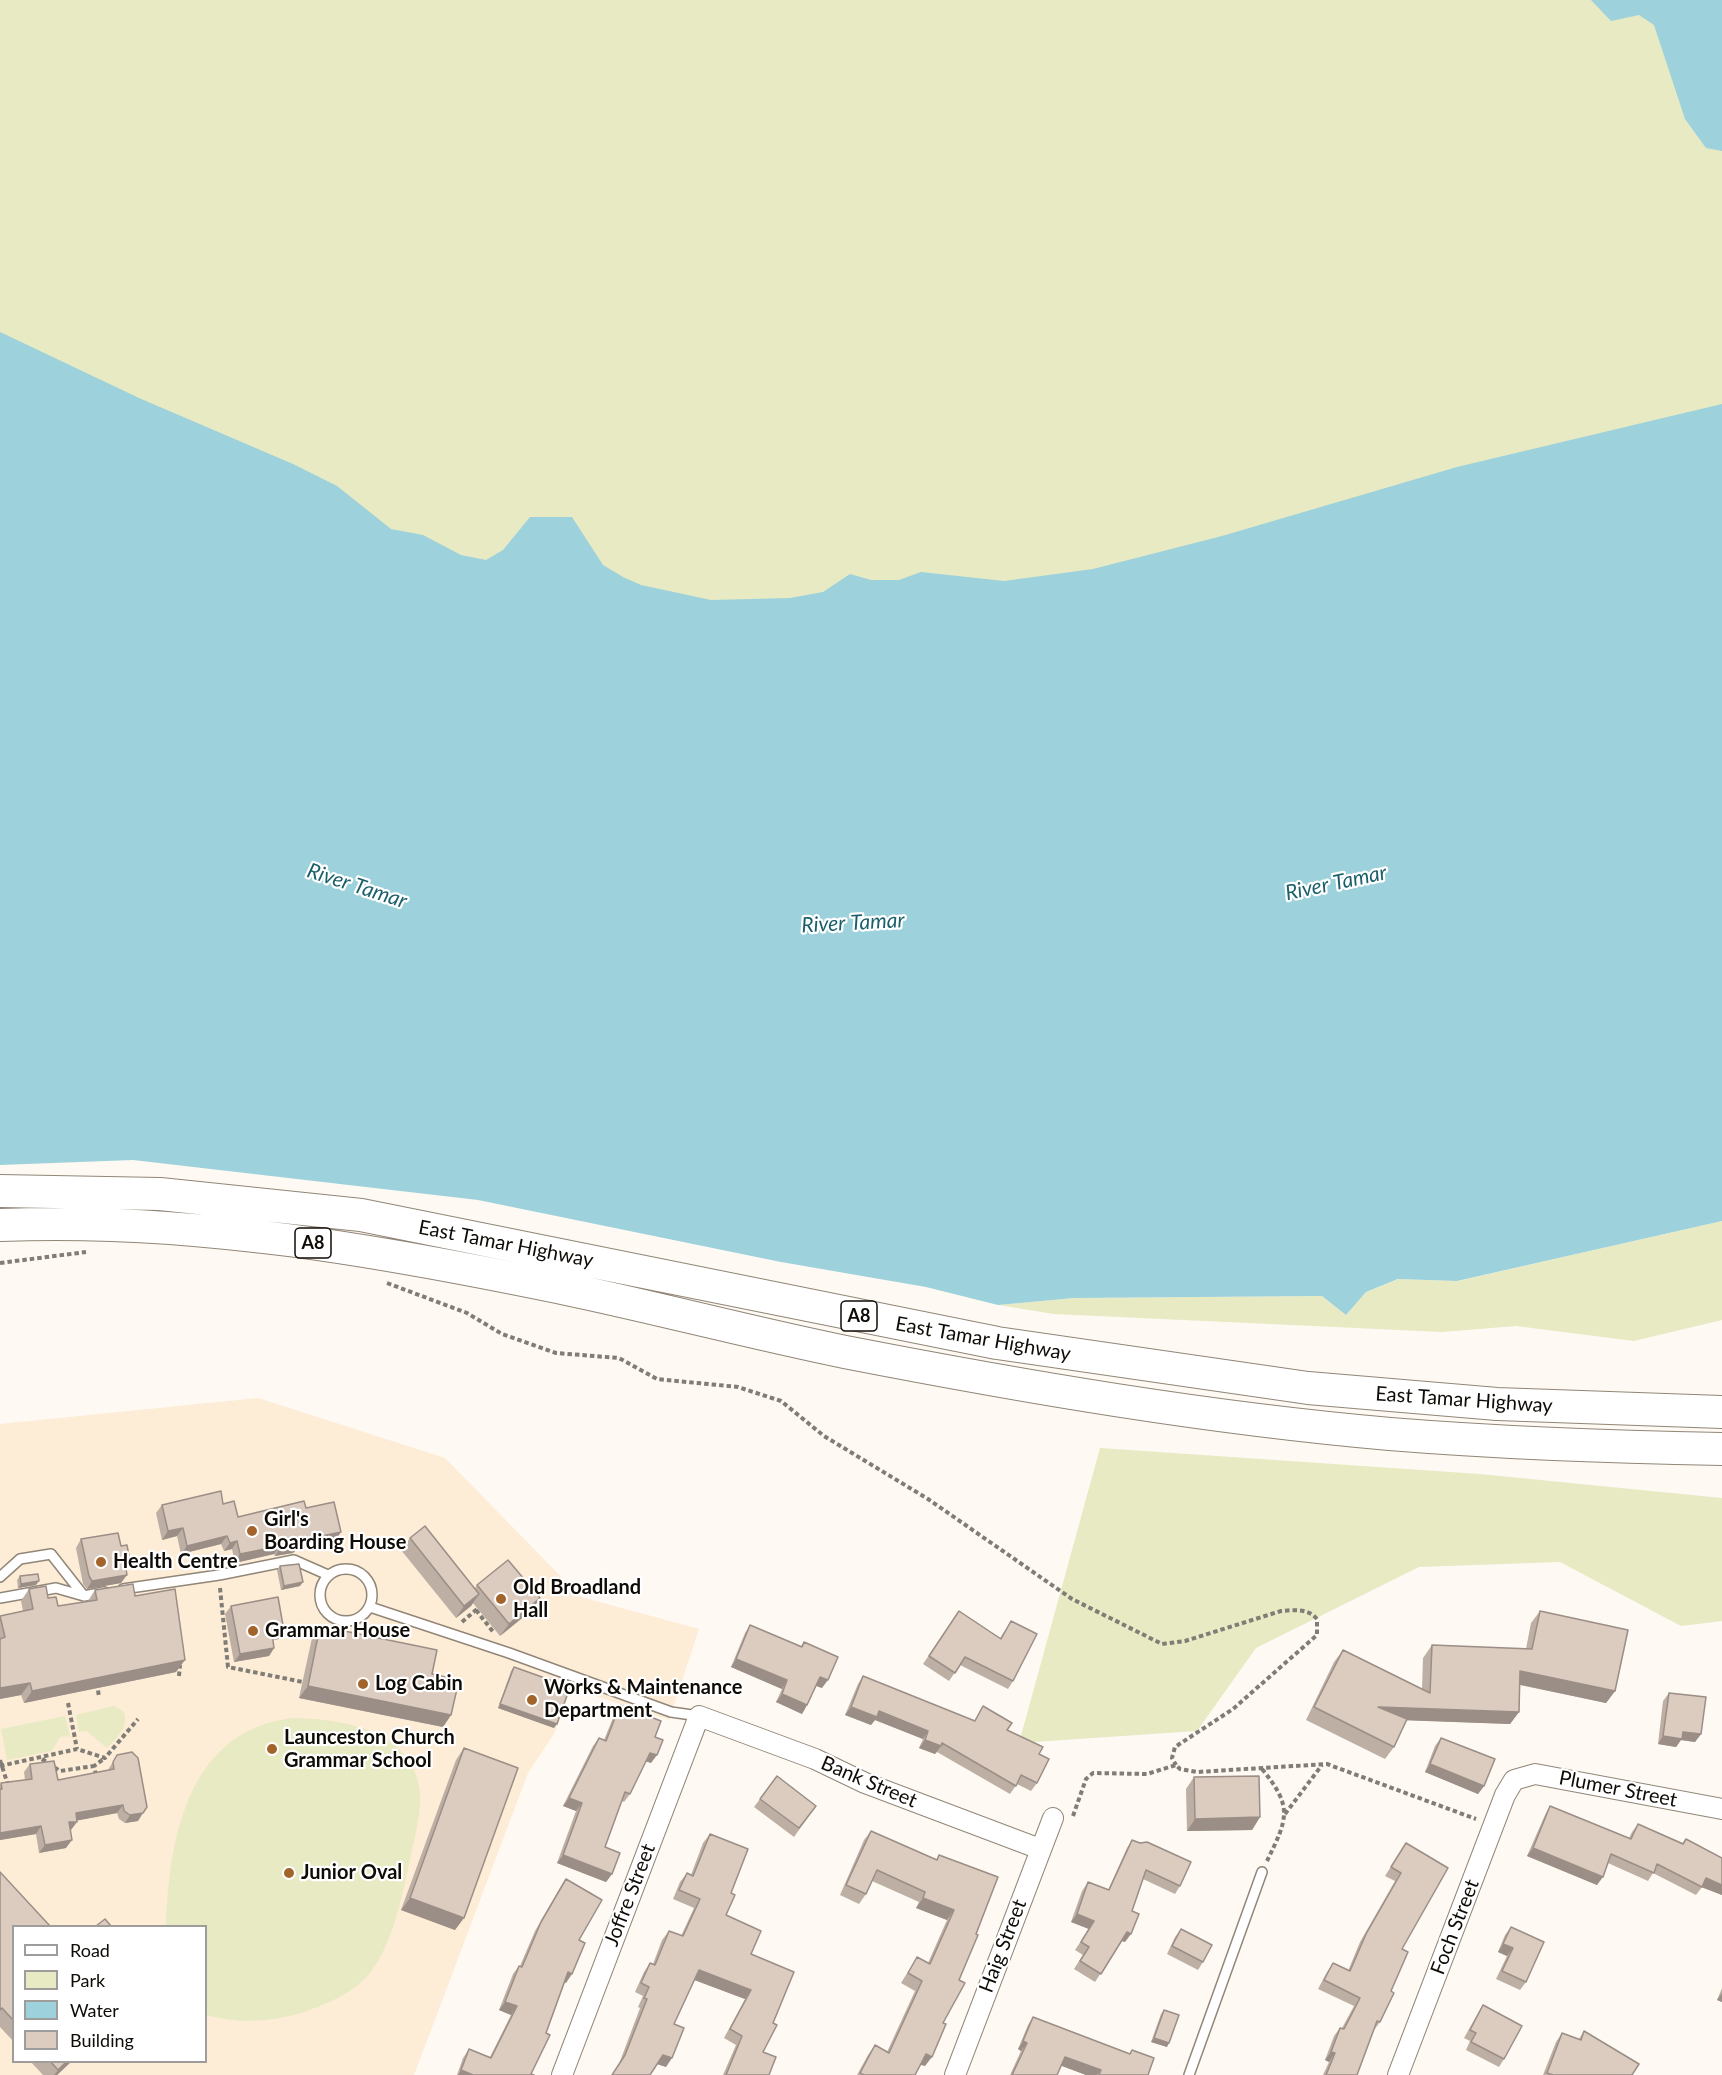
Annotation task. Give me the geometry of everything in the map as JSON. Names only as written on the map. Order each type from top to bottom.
[{"type":"highway","name":"East Tamar Highway","points":[[0,1191],[76,1190],[160,1194],[361,1215],[997,1343],[1308,1388],[1497,1404],[1722,1412]]},
{"type":"highway","name":"East Tamar Highway","points":[[0,1225],[62,1222],[195,1230],[313,1242],[572,1291],[838,1350],[1113,1401],[1385,1433],[1508,1442],[1722,1449]]},
{"type":"street","name":"Bank Street","points":[[699,1716],[815,1759],[865,1783],[1040,1849]]},
{"type":"street","name":"Joffre Street","points":[[562,2075],[699,1716]]},
{"type":"street","name":"Plumer Street","points":[[1514,1780],[1534,1774],[1722,1809]]},
{"type":"street","name":"Foch Street","points":[[1398,2075],[1504,1795],[1514,1780]]},
{"type":"street","name":"Haig Street","points":[[955,2075],[1040,1849],[1062,1821]]},
{"type":"lane","points":[[0,1577],[20,1558],[51,1554],[84,1596]]},
{"type":"lane","points":[[0,1598],[56,1588],[84,1596],[219,1575],[294,1560],[328,1575]]},
{"type":"lane","points":[[342,1568],[351,1568],[366,1576],[373,1590],[370,1607],[358,1618],[350,1621],[342,1621],[327,1613],[322,1606],[320,1590],[328,1575],[342,1568]]},
{"type":"lane","points":[[370,1607],[450,1632],[671,1712],[699,1716]]},
{"type":"lane","points":[[1189,2075],[1262,1872]]},
{"type":"path","points":[[0,1263],[32,1257],[96,1251]]},
{"type":"path","points":[[385,1282],[467,1313],[502,1334],[556,1353],[619,1358],[657,1379],[738,1387],[781,1401],[824,1436],[928,1499],[1072,1599],[1162,1644],[1185,1641],[1281,1611],[1297,1610],[1313,1614],[1317,1619],[1317,1635],[1233,1709],[1175,1747],[1172,1758],[1176,1765],[1180,1769],[1197,1772],[1322,1764],[1339,1767],[1494,1826]]},
{"type":"path","points":[[219,1575],[228,1667],[303,1682]]},
{"type":"path","points":[[450,1632],[484,1605]]},
{"type":"path","points":[[179,1676],[180,1660]]},
{"type":"path","points":[[96,1677],[99,1697]]},
{"type":"path","points":[[68,1703],[77,1749]]},
{"type":"path","points":[[41,1758],[60,1771],[94,1766],[105,1758],[138,1719]]},
{"type":"path","points":[[1,1766],[77,1749],[105,1758]]},
{"type":"path","points":[[0,1760],[9,1789]]},
{"type":"path","points":[[1283,1817],[1322,1764]]},
{"type":"path","points":[[1062,1821],[1086,1779],[1093,1773],[1147,1774],[1176,1765]]},
{"type":"path","points":[[94,1766],[96,1780]]},
{"type":"path","points":[[1262,1769],[1280,1793],[1285,1809],[1279,1837],[1262,1872]]},
{"type":"shaded area","name":"Launceston Church Grammar School","points":[[258,1398],[445,1458],[581,1597],[699,1629],[669,1720],[571,1688],[555,1732],[528,1773],[414,2075],[0,2075],[0,1424]]},
{"type":"green space","points":[[0,0],[1722,0],[1722,458],[766,687],[0,662]]},
{"type":"green space","points":[[1722,1221],[1722,1320],[1634,1341],[1516,1326],[1442,1332],[1054,1314],[998,1305],[1074,1298],[1322,1296],[1346,1315],[1366,1292],[1399,1279],[1458,1281]]},
{"type":"green space","points":[[1100,1448],[1480,1474],[1722,1498],[1722,1621],[1681,1626],[1560,1562],[1419,1567],[1256,1648],[1197,1731],[1019,1743]]},
{"type":"green space","points":[[114,1706],[124,1712],[125,1723],[121,1732],[107,1748],[87,1731],[79,1732],[76,1715]]},
{"type":"green space","points":[[65,1716],[70,1736],[60,1737],[52,1751],[7,1760],[1,1729]]},
{"type":"green space","name":"Junior Oval","points":[[294,1718],[325,1720],[373,1732],[399,1749],[409,1761],[418,1783],[420,1807],[394,1923],[380,1957],[371,1971],[354,1988],[304,2012],[267,2020],[242,2021],[207,2015],[207,1925],[166,1925],[172,1858],[180,1824],[191,1793],[208,1765],[230,1743],[258,1726]]},
{"type":"water","points":[[1591,0],[1722,0],[1722,151],[1706,148],[1685,119],[1654,25],[1639,15],[1611,21]]},
{"type":"water","name":"River Tamar","points":[[0,332],[139,398],[293,464],[337,486],[391,529],[423,535],[461,555],[486,560],[503,550],[530,517],[572,517],[603,565],[623,577],[641,585],[711,600],[790,598],[823,592],[850,574],[871,580],[899,580],[921,572],[1004,581],[1093,569],[1222,536],[1457,467],[1722,404],[1722,1221],[1457,1281],[1398,1279],[1366,1292],[1346,1315],[1322,1296],[1074,1298],[998,1305],[926,1287],[781,1262],[478,1200],[133,1160],[0,1165]]},
{"type":"building","name":"Girl's Boarding House","points":[[221,1491],[223,1504],[234,1501],[238,1517],[304,1501],[306,1508],[334,1502],[341,1532],[298,1541],[299,1545],[280,1548],[280,1546],[240,1554],[237,1541],[230,1543],[227,1536],[187,1546],[183,1528],[168,1531],[162,1505]]},
{"type":"building","points":[[425,1526],[479,1594],[464,1606],[410,1538]]},
{"type":"building","name":"Health Centre","points":[[118,1533],[121,1546],[127,1545],[130,1562],[125,1563],[127,1575],[92,1581],[81,1539]]},
{"type":"building","name":"Old Broadland Hall","points":[[508,1560],[540,1598],[509,1624],[477,1585]]},
{"type":"building","points":[[299,1564],[303,1582],[284,1586],[280,1566]]},
{"type":"building","points":[[38,1574],[39,1581],[21,1584],[20,1576]]},
{"type":"building","points":[[133,1584],[135,1596],[175,1589],[185,1660],[32,1691],[30,1683],[0,1688],[0,1639],[5,1637],[0,1616],[33,1609],[29,1589],[46,1586],[48,1598],[56,1597],[58,1606],[97,1600],[95,1590]]},
{"type":"building","name":"Grammar House","points":[[278,1597],[284,1631],[272,1633],[274,1648],[240,1654],[231,1606]]},
{"type":"building","points":[[959,1611],[1001,1639],[1011,1621],[1037,1634],[1013,1681],[965,1657],[955,1673],[929,1656]]},
{"type":"building","points":[[1540,1611],[1628,1630],[1615,1691],[1520,1671],[1519,1712],[1378,1707],[1407,1719],[1394,1747],[1314,1707],[1343,1650],[1430,1693],[1432,1645],[1532,1649]]},
{"type":"building","points":[[750,1625],[802,1647],[804,1642],[838,1657],[828,1680],[820,1677],[807,1705],[782,1694],[787,1680],[736,1659]]},
{"type":"building","name":"Log Cabin","points":[[320,1626],[437,1650],[432,1674],[459,1680],[451,1715],[308,1686]]},
{"type":"building","name":"Works & Maintenance Department","points":[[514,1667],[570,1687],[557,1724],[500,1704]]},
{"type":"building","points":[[863,1676],[975,1721],[983,1706],[1012,1723],[1007,1730],[1043,1747],[1039,1754],[1049,1759],[1037,1783],[1021,1775],[1016,1786],[942,1743],[941,1746],[925,1740],[928,1731],[879,1711],[877,1717],[851,1707]]},
{"type":"building","points":[[1669,1693],[1706,1697],[1701,1734],[1683,1732],[1682,1739],[1663,1736]]},
{"type":"building","points":[[620,1705],[661,1721],[655,1737],[663,1740],[657,1755],[650,1753],[630,1794],[625,1792],[605,1847],[620,1853],[612,1874],[563,1855],[582,1803],[569,1798],[599,1738],[606,1741]]},
{"type":"building","points":[[1441,1738],[1495,1759],[1484,1786],[1430,1764]]},
{"type":"building","points":[[464,1748],[518,1768],[464,1918],[410,1898]]},
{"type":"building","points":[[132,1752],[138,1758],[147,1807],[143,1813],[130,1815],[124,1811],[123,1805],[76,1813],[77,1822],[69,1822],[72,1840],[45,1845],[41,1826],[0,1833],[1,1783],[32,1779],[30,1764],[54,1761],[58,1780],[114,1769],[113,1762],[117,1755]]},
{"type":"building","points":[[777,1776],[816,1806],[799,1828],[760,1799]]},
{"type":"building","points":[[1259,1776],[1260,1817],[1195,1819],[1194,1777]]},
{"type":"building","points":[[1550,1806],[1631,1839],[1638,1824],[1683,1844],[1686,1839],[1722,1858],[1722,1885],[1706,1878],[1702,1887],[1657,1864],[1654,1873],[1611,1854],[1603,1877],[1533,1848]]},
{"type":"building","points":[[871,1831],[937,1860],[939,1855],[998,1877],[976,1934],[978,1935],[959,1980],[965,1983],[943,2023],[946,2024],[932,2057],[926,2054],[915,2075],[864,2075],[860,2073],[875,2045],[889,2053],[922,1981],[908,1973],[917,1957],[930,1964],[954,1910],[923,1898],[925,1892],[877,1870],[866,1894],[846,1885]]},
{"type":"building","points":[[710,1834],[748,1849],[731,1893],[735,1895],[726,1915],[761,1931],[751,1954],[794,1972],[773,2023],[777,2025],[763,2052],[776,2057],[769,2075],[726,2075],[742,2036],[730,2029],[751,1990],[699,1970],[674,2024],[684,2028],[672,2058],[663,2055],[650,2075],[612,2075],[625,2055],[647,1999],[644,1998],[649,1987],[641,1983],[650,1963],[655,1965],[669,1931],[683,1936],[700,1899],[679,1890],[687,1873],[693,1876]]},
{"type":"building","points":[[1132,1840],[1140,1843],[1147,1842],[1191,1862],[1180,1886],[1146,1870],[1132,1911],[1139,1914],[1131,1934],[1127,1932],[1101,1974],[1080,1961],[1089,1947],[1081,1942],[1094,1921],[1077,1914],[1088,1882],[1109,1890]]},
{"type":"building","points":[[1406,1843],[1448,1868],[1402,1949],[1408,1952],[1391,1991],[1394,1993],[1380,2022],[1377,2021],[1357,2075],[1326,2075],[1335,2053],[1331,2052],[1340,2028],[1344,2029],[1360,1998],[1324,1980],[1333,1963],[1350,1971],[1366,1934],[1401,1873],[1391,1867]]},
{"type":"building","points":[[0,1872],[49,1925],[12,1925],[12,2019],[2,2008],[0,2010]]},
{"type":"building","points":[[566,1879],[602,1900],[579,1940],[585,1943],[572,1974],[568,1972],[546,2033],[550,2035],[531,2074],[534,2075],[473,2075],[461,2070],[469,2049],[491,2058],[517,2006],[505,2002],[519,1966],[522,1967],[541,1922]]},
{"type":"building","points":[[105,1919],[110,1925],[97,1925]]},
{"type":"building","points":[[1511,1927],[1544,1942],[1526,1982],[1502,1971],[1513,1948],[1503,1944]]},
{"type":"building","points":[[1181,1929],[1212,1945],[1203,1962],[1172,1946]]},
{"type":"building","points":[[1483,2005],[1522,2026],[1504,2059],[1471,2042],[1476,2033],[1470,2030]]},
{"type":"building","points":[[1164,2010],[1179,2015],[1169,2043],[1154,2038]]},
{"type":"building","points":[[1033,2017],[1130,2054],[1132,2050],[1154,2058],[1148,2075],[1099,2075],[1101,2070],[1065,2057],[1057,2075],[1012,2075],[1027,2043],[1023,2041]]},
{"type":"building","points":[[1584,2031],[1639,2064],[1632,2075],[1553,2075],[1547,2073],[1562,2033],[1581,2040]]},
{"type":"building","points":[[52,2063],[65,2063],[58,2070]]},
{"type":"place","name":"Girl's Boarding House","points":[[252,1531]]},
{"type":"place","name":"Health Centre","points":[[101,1562]]},
{"type":"place","name":"Old Broadland Hall","points":[[501,1599]]},
{"type":"place","name":"Grammar House","points":[[253,1631]]},
{"type":"place","name":"Log Cabin","points":[[363,1684]]},
{"type":"place","name":"Works & Maintenance Department","points":[[532,1700]]},
{"type":"place","name":"Launceston Church Grammar School","points":[[272,1749]]},
{"type":"place","name":"Junior Oval","points":[[289,1873]]}]
